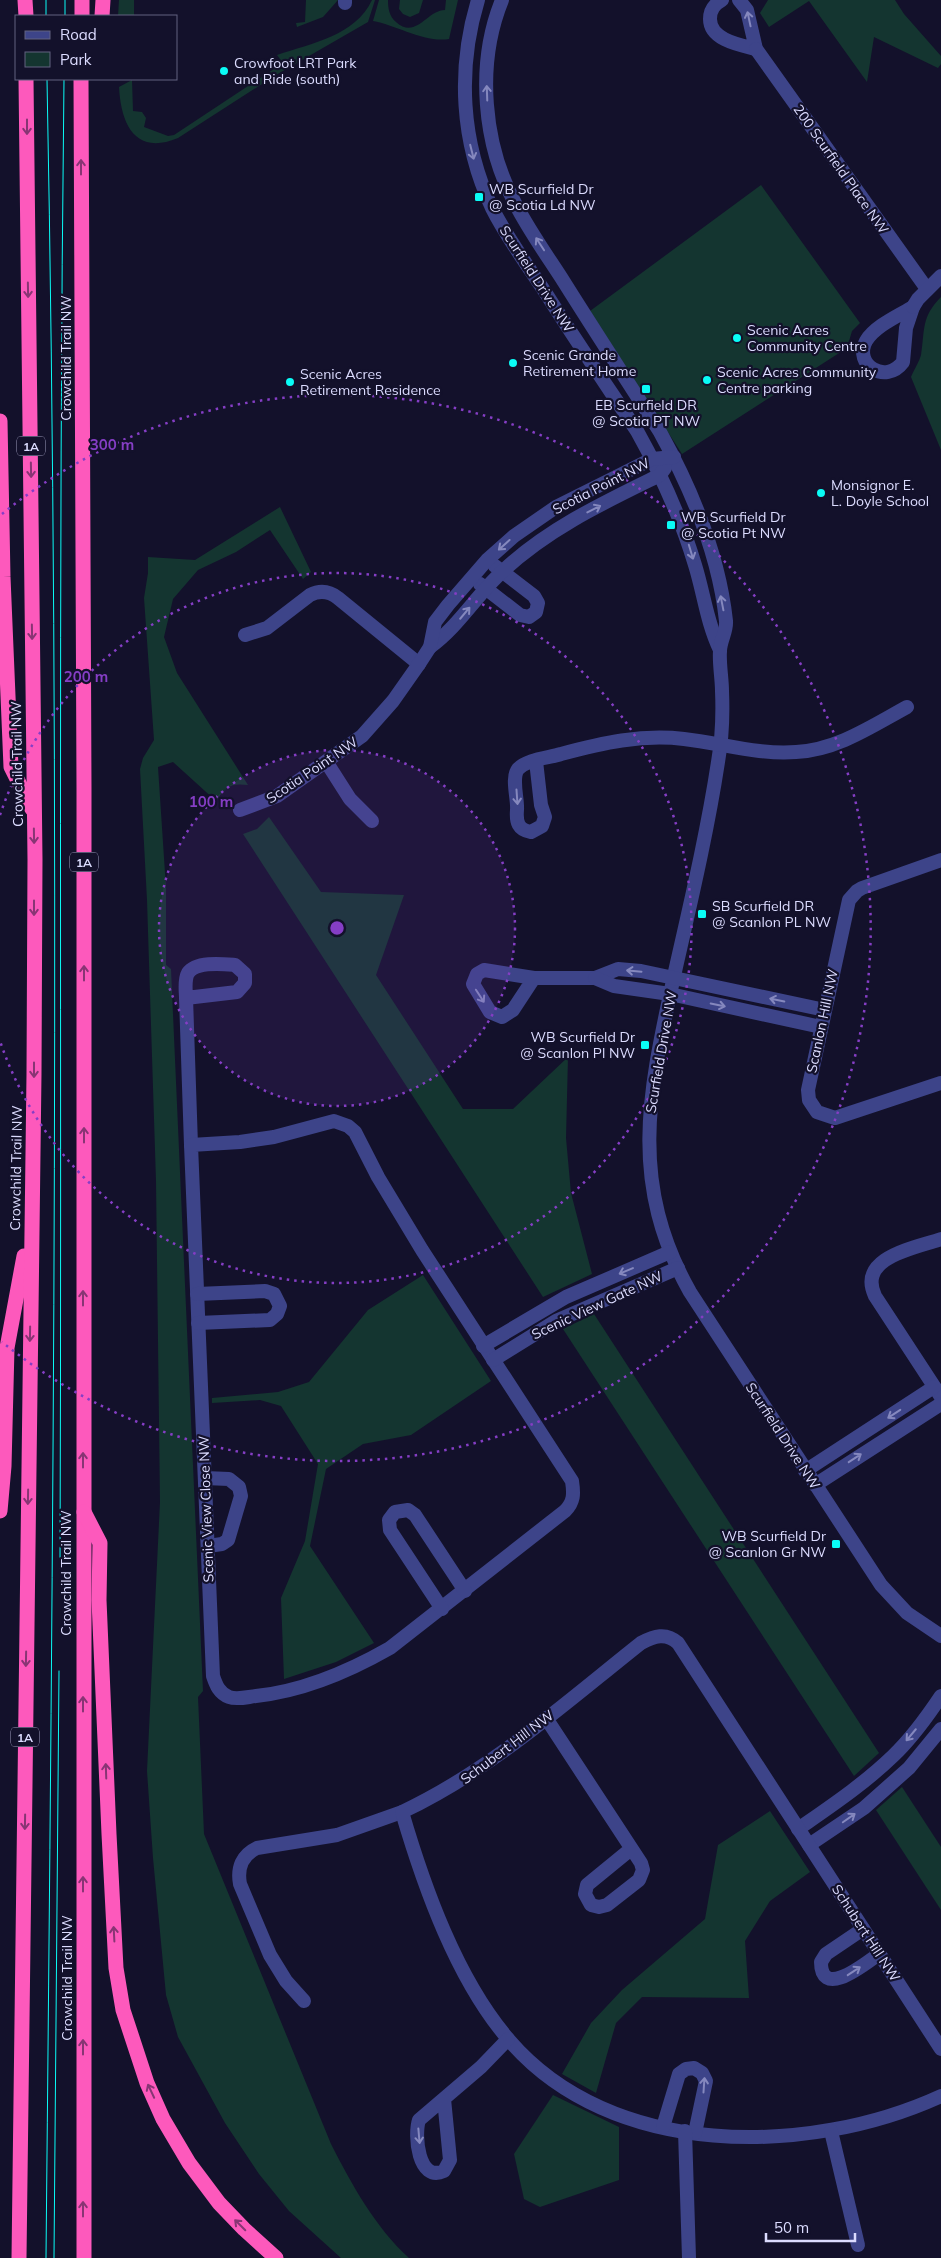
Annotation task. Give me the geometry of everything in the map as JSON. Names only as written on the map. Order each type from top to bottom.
[{"type":"highway","points":[[25,0],[26,15]]},
{"type":"highway","points":[[82,0],[82,15]]},
{"type":"highway","points":[[102,15],[103,0]]},
{"type":"highway","name":"Crowchild Trail NW","points":[[19,2258],[34,1074],[34,814],[26,80]]},
{"type":"highway","name":"Crowchild Trail NW","points":[[82,81],[84,2258]]},
{"type":"highway","points":[[0,421],[2,572],[11,767],[34,814]]},
{"type":"highway","points":[[0,1511],[4,1466],[7,1348],[32,1215]]},
{"type":"highway","points":[[82,1509],[100,1543],[99,1600],[109,1834],[116,1968],[123,2010],[147,2083],[163,2119],[190,2163],[219,2203],[276,2258]]},
{"type":"street","name":"Scurfield Drive NW","points":[[478,0],[465,59],[465,109],[470,140],[479,174],[493,209],[534,276],[637,432],[652,458],[686,538],[711,630],[720,650]]},
{"type":"street","name":"Scurfield Drive NW","points":[[502,0],[490,42],[486,84],[490,129],[497,160],[515,204],[674,457],[699,515],[717,577],[726,623],[720,650],[722,691],[720,745],[705,832],[654,1074],[648,1130],[650,1173],[654,1194],[670,1252],[690,1292],[805,1471],[891,1598],[907,1613],[941,1636]]},
{"type":"street","points":[[722,0],[711,10],[710,17],[713,30],[724,39],[756,49]]},
{"type":"street","name":"200 Scurfield Place NW","points":[[739,0],[747,10],[756,49],[926,289]]},
{"type":"street","points":[[534,276],[554,266]]},
{"type":"street","points":[[913,307],[888,322],[866,342],[864,359],[874,370],[891,372],[902,362],[906,328],[913,307],[926,289],[941,276]]},
{"type":"street","name":"Scotia Point NW","points":[[430,647],[435,622],[471,577],[514,536],[542,516],[652,458],[674,457]]},
{"type":"street","name":"Scotia Point NW","points":[[240,810],[277,796],[327,763],[362,736],[392,701],[430,647],[447,634],[502,571],[535,542],[660,475],[674,457]]},
{"type":"street","points":[[471,577],[520,615],[529,617],[536,612],[538,603],[534,596],[488,560]]},
{"type":"street","points":[[245,635],[267,628],[310,595],[318,592],[329,592],[419,664]]},
{"type":"street","points":[[536,761],[629,738],[683,739],[770,752],[797,752],[823,748],[850,738],[907,707]]},
{"type":"street","points":[[327,763],[350,798],[372,821]]},
{"type":"street","name":"Scanlon Hill NW","points":[[941,860],[862,888],[852,895],[847,906],[808,1090],[812,1107],[823,1116],[840,1118],[941,1083]]},
{"type":"street","points":[[534,978],[595,978],[618,969],[640,971],[825,1010]]},
{"type":"street","points":[[595,978],[614,986],[670,994],[821,1027]]},
{"type":"street","points":[[186,998],[191,1145]]},
{"type":"street","name":"Scenic View Close NW","points":[[329,1122],[341,1122],[355,1132],[400,1215],[572,1481],[574,1498],[571,1505],[465,1591],[390,1648],[337,1676],[276,1694],[241,1698],[230,1697],[219,1690],[213,1676],[197,1294],[191,1145],[240,1142],[274,1137],[329,1122]]},
{"type":"street","points":[[805,1471],[938,1392],[875,1296],[871,1280],[876,1268],[884,1259],[941,1239]]},
{"type":"street","name":"Scenic View Gate NW","points":[[483,1346],[566,1297],[670,1252]]},
{"type":"street","name":"Scenic View Gate NW","points":[[493,1360],[556,1321],[678,1268]]},
{"type":"street","points":[[197,1294],[266,1292],[274,1294],[280,1306],[277,1314],[270,1320],[198,1323]]},
{"type":"street","points":[[815,1485],[941,1404]]},
{"type":"street","points":[[205,1478],[229,1478],[239,1487],[241,1496],[228,1540],[222,1544],[208,1546]]},
{"type":"street","points":[[442,1609],[390,1530],[390,1520],[395,1512],[408,1510],[415,1515],[465,1591]]},
{"type":"street","name":"Schubert Hill NW","points":[[304,2001],[286,1981],[270,1955],[240,1884],[238,1874],[242,1862],[251,1851],[257,1848],[337,1835],[402,1812],[431,1798],[486,1766],[641,1643],[658,1636],[668,1637],[678,1643],[941,2049]]},
{"type":"street","points":[[798,1829],[853,1790],[894,1755],[941,1696]]},
{"type":"street","points":[[546,1718],[631,1849]]},
{"type":"street","points":[[809,1845],[864,1808],[909,1768],[941,1729]]},
{"type":"street","points":[[894,1755],[909,1768]]},
{"type":"street","points":[[402,1812],[416,1860],[443,1930],[477,1995],[508,2040],[530,2063],[571,2094],[598,2108],[663,2127],[690,2132],[756,2137],[787,2136],[831,2130],[889,2116],[941,2096]]},
{"type":"street","points":[[863,1929],[826,1954],[821,1962],[822,1972],[829,1978],[839,1979],[879,1954]]},
{"type":"street","points":[[444,2099],[450,2160],[444,2171],[436,2173],[426,2170],[421,2161],[418,2125],[423,2115],[481,2067],[508,2040]]},
{"type":"street","points":[[663,2127],[679,2074],[686,2069],[694,2068],[702,2073],[706,2081],[690,2132],[689,2258]]},
{"type":"street","points":[[831,2130],[858,2245]]},
{"type":"green space","points":[[119,0],[134,0],[134,15],[118,15]]},
{"type":"green space","points":[[306,0],[338,0],[323,17],[297,27],[296,23],[305,22]]},
{"type":"green space","points":[[372,0],[375,0],[368,22],[276,75],[178,138],[151,143],[141,140],[127,124],[120,101],[119,87],[132,80],[133,111],[142,112],[146,118],[144,127],[168,136],[174,135],[283,63],[277,55],[318,42],[344,30],[355,22]]},
{"type":"green space","points":[[379,0],[388,0],[389,12],[394,20],[403,27],[410,28],[433,14],[445,10],[446,0],[458,0],[449,39],[440,40],[420,36],[373,21]]},
{"type":"green space","points":[[400,0],[423,0],[419,13],[410,17],[403,14],[399,9]]},
{"type":"green space","points":[[768,0],[895,0],[904,14],[941,56],[941,64],[938,68],[874,37],[867,82],[809,1],[769,27],[760,13]]},
{"type":"green space","points":[[761,185],[860,323],[852,331],[847,348],[682,454],[590,311]]},
{"type":"green space","points":[[941,297],[941,450],[911,377],[921,355],[927,318]]},
{"type":"green space","points":[[280,507],[311,572],[303,579],[270,530],[236,552],[198,570],[173,599],[164,637],[177,673],[248,785],[233,785],[229,787],[216,801],[173,762],[158,767],[166,888],[166,965],[171,969],[203,1691],[198,1697],[204,1834],[331,2144],[365,2205],[385,2233],[409,2258],[341,2258],[289,2211],[259,2174],[225,2123],[178,2037],[166,1995],[153,1858],[147,1771],[160,1502],[156,1181],[147,900],[140,769],[143,758],[154,740],[144,598],[148,573],[148,557],[195,560]]},
{"type":"green space","points":[[269,817],[321,892],[404,895],[376,975],[463,1109],[513,1109],[568,1057],[566,1138],[571,1193],[592,1274],[543,1297],[243,834],[257,829]]},
{"type":"green space","points":[[423,1275],[491,1381],[411,1435],[363,1444],[326,1469],[310,1546],[374,1643],[336,1662],[284,1679],[281,1598],[305,1541],[318,1464],[281,1406],[260,1400],[212,1403],[212,1398],[278,1392],[309,1382],[368,1310]]},
{"type":"green space","points":[[594,1314],[879,1753],[854,1776],[563,1329]]},
{"type":"green space","points":[[902,1787],[941,1847],[941,1910],[876,1810]]},
{"type":"green space","points":[[770,1811],[810,1872],[770,1901],[745,1941],[749,1998],[642,1997],[616,2023],[596,2093],[562,2074],[591,2023],[622,1990],[705,1919],[718,1845]]},
{"type":"green space","points":[[553,2095],[619,2127],[619,2180],[540,2207],[524,2199],[514,2154]]},
{"type":"tram line","points":[[46,0],[46,15]]},
{"type":"tram line","points":[[65,0],[65,15]]},
{"type":"tram line","points":[[46,2258],[53,1441],[55,896],[54,624],[47,80]]},
{"type":"tram line","points":[[60,1568],[61,451],[64,80]]},
{"type":"tram line","points":[[54,2258],[59,1671]]},
{"type":"place","name":"Crowfoot LRT Park and Ride (south)","points":[[224,71]]},
{"type":"place","name":"WB Scurfield Dr @ Scotia Ld NW","points":[[479,197]]},
{"type":"place","name":"Scenic Acres Community Centre","points":[[737,338]]},
{"type":"place","name":"Scenic Grande Retirement Home","points":[[513,363]]},
{"type":"place","name":"Scenic Acres Community Centre parking","points":[[707,380]]},
{"type":"place","name":"Scenic Acres Retirement Residence","points":[[290,382]]},
{"type":"place","name":"EB Scurfield DR @ Scotia PT NW","points":[[646,389]]},
{"type":"place","name":"Monsignor E. L. Doyle School","points":[[821,493]]},
{"type":"place","name":"WB Scurfield Dr @ Scotia Pt NW","points":[[671,525]]},
{"type":"place","name":"SB Scurfield DR @ Scanlon PL NW","points":[[702,914]]},
{"type":"place","name":"WB Scurfield Dr @ Scanlon Pl NW","points":[[645,1045]]},
{"type":"place","name":"WB Scurfield Dr @ Scanlon Gr NW","points":[[836,1544]]}]
